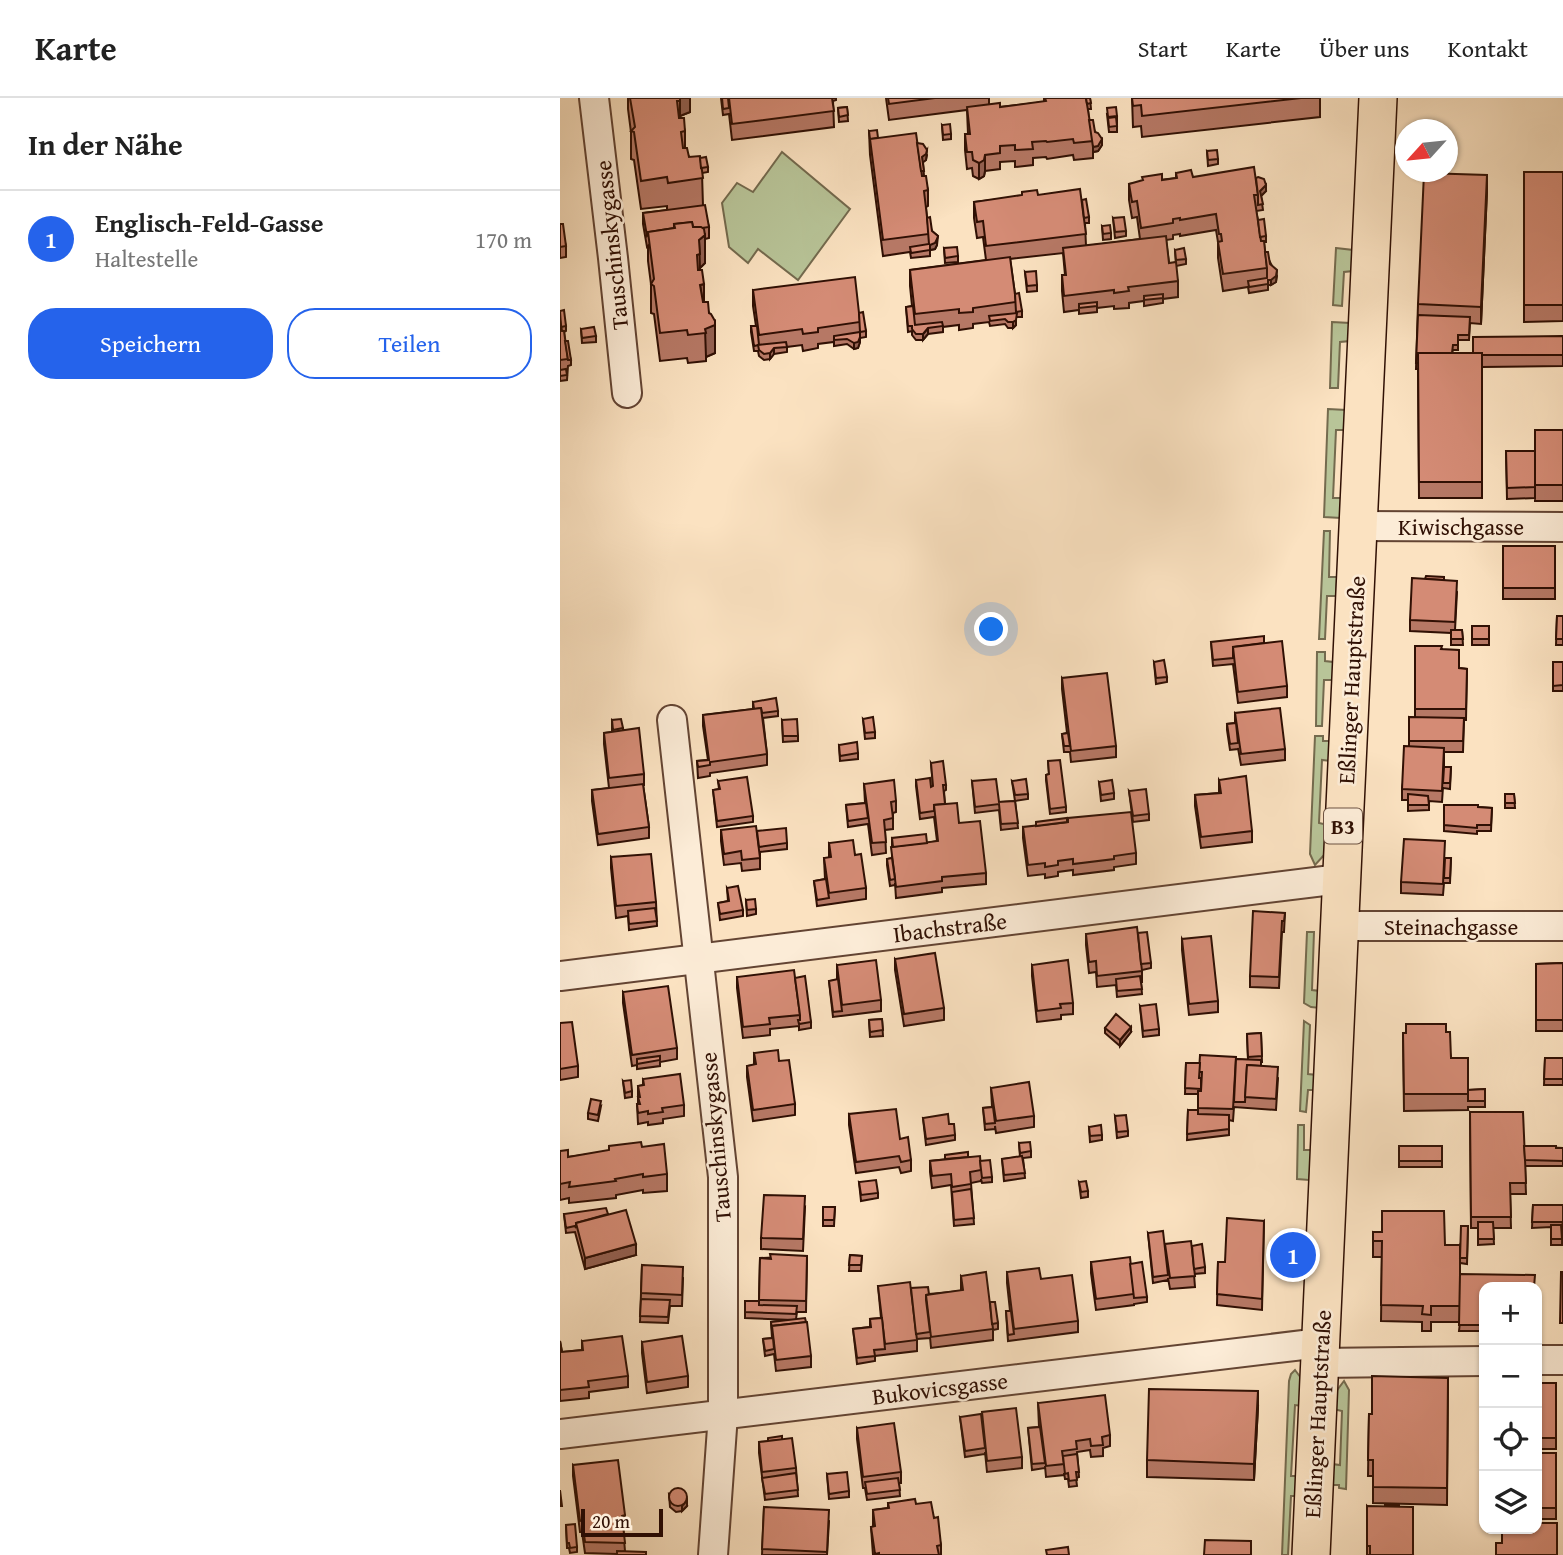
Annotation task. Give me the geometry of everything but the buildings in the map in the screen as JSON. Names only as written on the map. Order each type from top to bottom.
[{"type":"main road","name":"Eßlinger Hauptstraße","points":[[1311,1555],[1378,98]]},
{"type":"street","name":"Tauschinskygasse","points":[[594,98],[627,393]]},
{"type":"street","name":"Kiwischgasse","points":[[1359,526],[1563,527]]},
{"type":"street","name":"Tauschinskygasse","points":[[671,720],[723,1177],[723,1414],[713,1555]]},
{"type":"street","name":"Ibachstraße","points":[[560,976],[1340,879]]},
{"type":"street","name":"Steinachgasse","points":[[1339,926],[1563,926]]},
{"type":"street","name":"Bukovicsgasse","points":[[560,1434],[723,1414],[1319,1353],[1479,1361]]},
{"type":"street","points":[[1542,1360],[1563,1360]]},
{"type":"green space","points":[[782,152],[850,209],[798,280],[758,249],[748,263],[729,247],[722,203],[737,183],[753,192]]},
{"type":"green space","points":[[1336,248],[1353,250],[1353,271],[1344,272],[1342,306],[1333,305]]},
{"type":"green space","points":[[1332,322],[1350,323],[1350,341],[1340,342],[1338,388],[1330,388]]},
{"type":"green space","points":[[1328,409],[1346,410],[1345,430],[1336,430],[1333,498],[1342,498],[1341,518],[1324,517]]},
{"type":"green space","points":[[1324,531],[1330,531],[1329,577],[1337,577],[1336,596],[1327,596],[1325,639],[1319,639]]},
{"type":"green space","points":[[1317,652],[1325,652],[1325,661],[1333,662],[1333,680],[1324,680],[1322,726],[1316,726]]},
{"type":"green space","points":[[1315,736],[1323,736],[1323,741],[1332,741],[1330,761],[1322,760],[1319,823],[1328,825],[1325,854],[1315,865],[1310,854]]},
{"type":"green space","points":[[1307,932],[1314,932],[1312,990],[1320,991],[1320,1008],[1304,1003]]},
{"type":"green space","points":[[1304,1021],[1310,1025],[1308,1074],[1317,1075],[1316,1090],[1308,1090],[1306,1112],[1300,1111]]},
{"type":"green space","points":[[1298,1125],[1304,1125],[1304,1150],[1312,1150],[1309,1180],[1297,1179]]},
{"type":"green space","points":[[1295,1370],[1301,1378],[1303,1406],[1295,1405],[1291,1476],[1301,1476],[1300,1496],[1291,1496],[1288,1555],[1282,1555],[1289,1381]]},
{"type":"green space","points":[[1344,1381],[1349,1390],[1346,1489],[1331,1485],[1332,1464],[1340,1465],[1342,1411],[1333,1409],[1335,1393]]},
{"type":"place","name":"Englisch-Feld-Gasse","points":[[1293,1255]]}]
